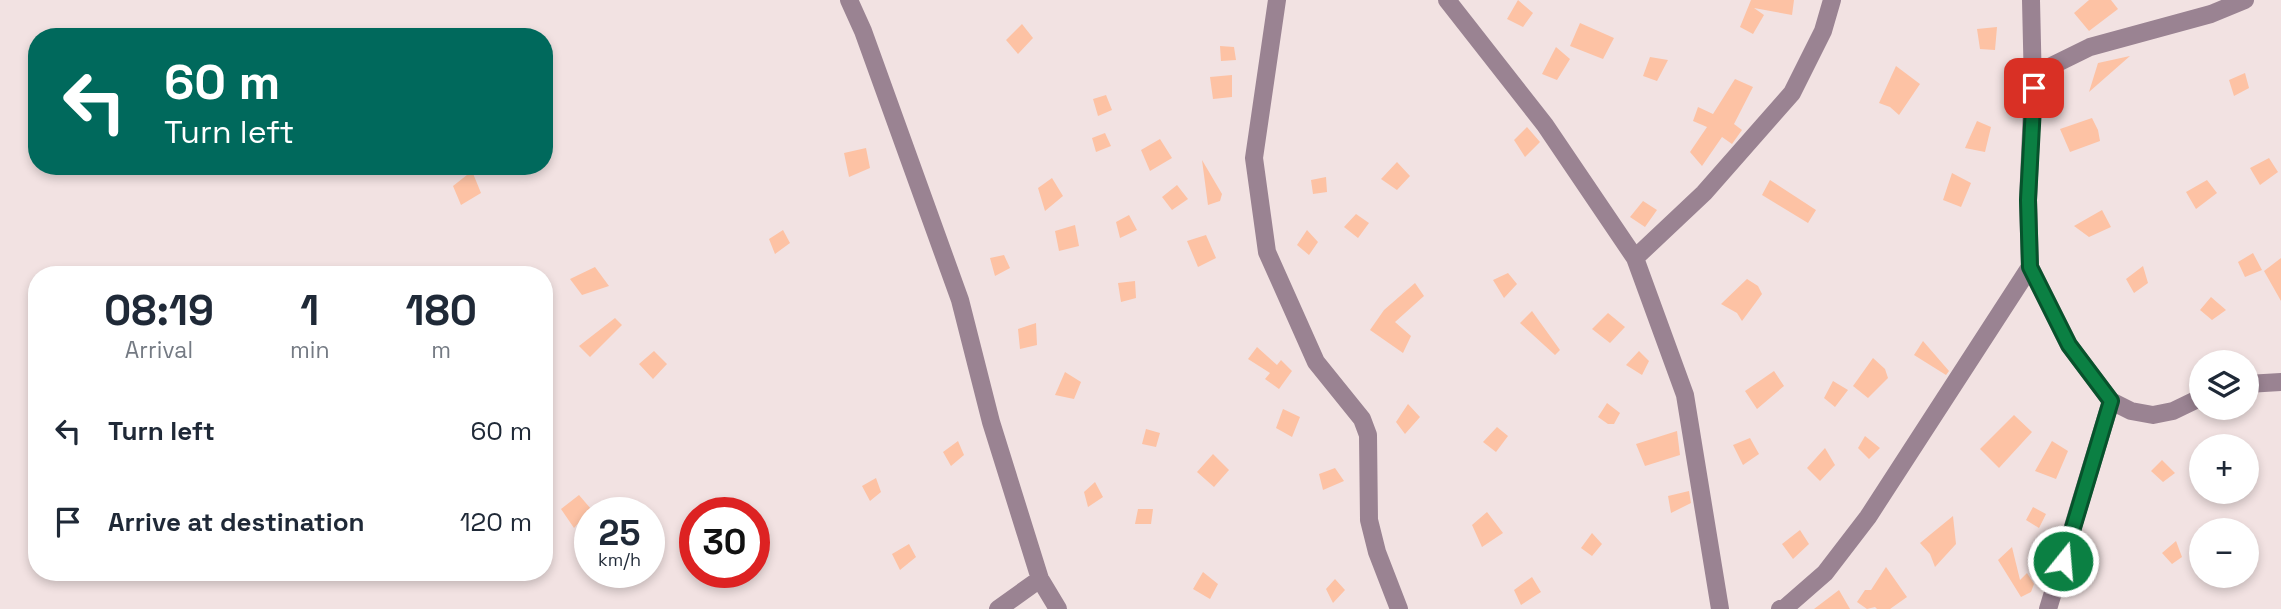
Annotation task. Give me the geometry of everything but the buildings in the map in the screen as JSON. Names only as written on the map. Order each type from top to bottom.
[{"type":"street","points":[[849,0],[863,31],[960,300],[991,422],[1040,579],[1058,609]]},
{"type":"street","points":[[1277,0],[1254,158],[1267,252],[1316,362],[1362,419],[1368,435],[1369,520],[1377,552],[1399,609]]},
{"type":"street","points":[[1447,0],[1545,125],[1635,258],[1685,396],[1720,609]]},
{"type":"street","points":[[1635,258],[1704,194],[1792,93],[1823,31],[1832,0]]},
{"type":"street","points":[[2031,0],[2033,75],[2028,200],[2030,267],[2069,345],[2111,401],[2131,411],[2153,415],[2173,411],[2189,403]]},
{"type":"street","points":[[2033,75],[2090,47],[2211,13],[2245,0]]},
{"type":"street","points":[[1780,609],[1786,607],[1825,573],[1868,517],[2030,267]]},
{"type":"street","points":[[2259,383],[2281,382]]},
{"type":"street","points":[[2048,609],[2111,401]]},
{"type":"street","points":[[998,609],[1040,579]]},
{"type":"route","points":[[2034,88],[2028,200],[2030,267],[2069,345],[2111,401],[2063,561]]}]
